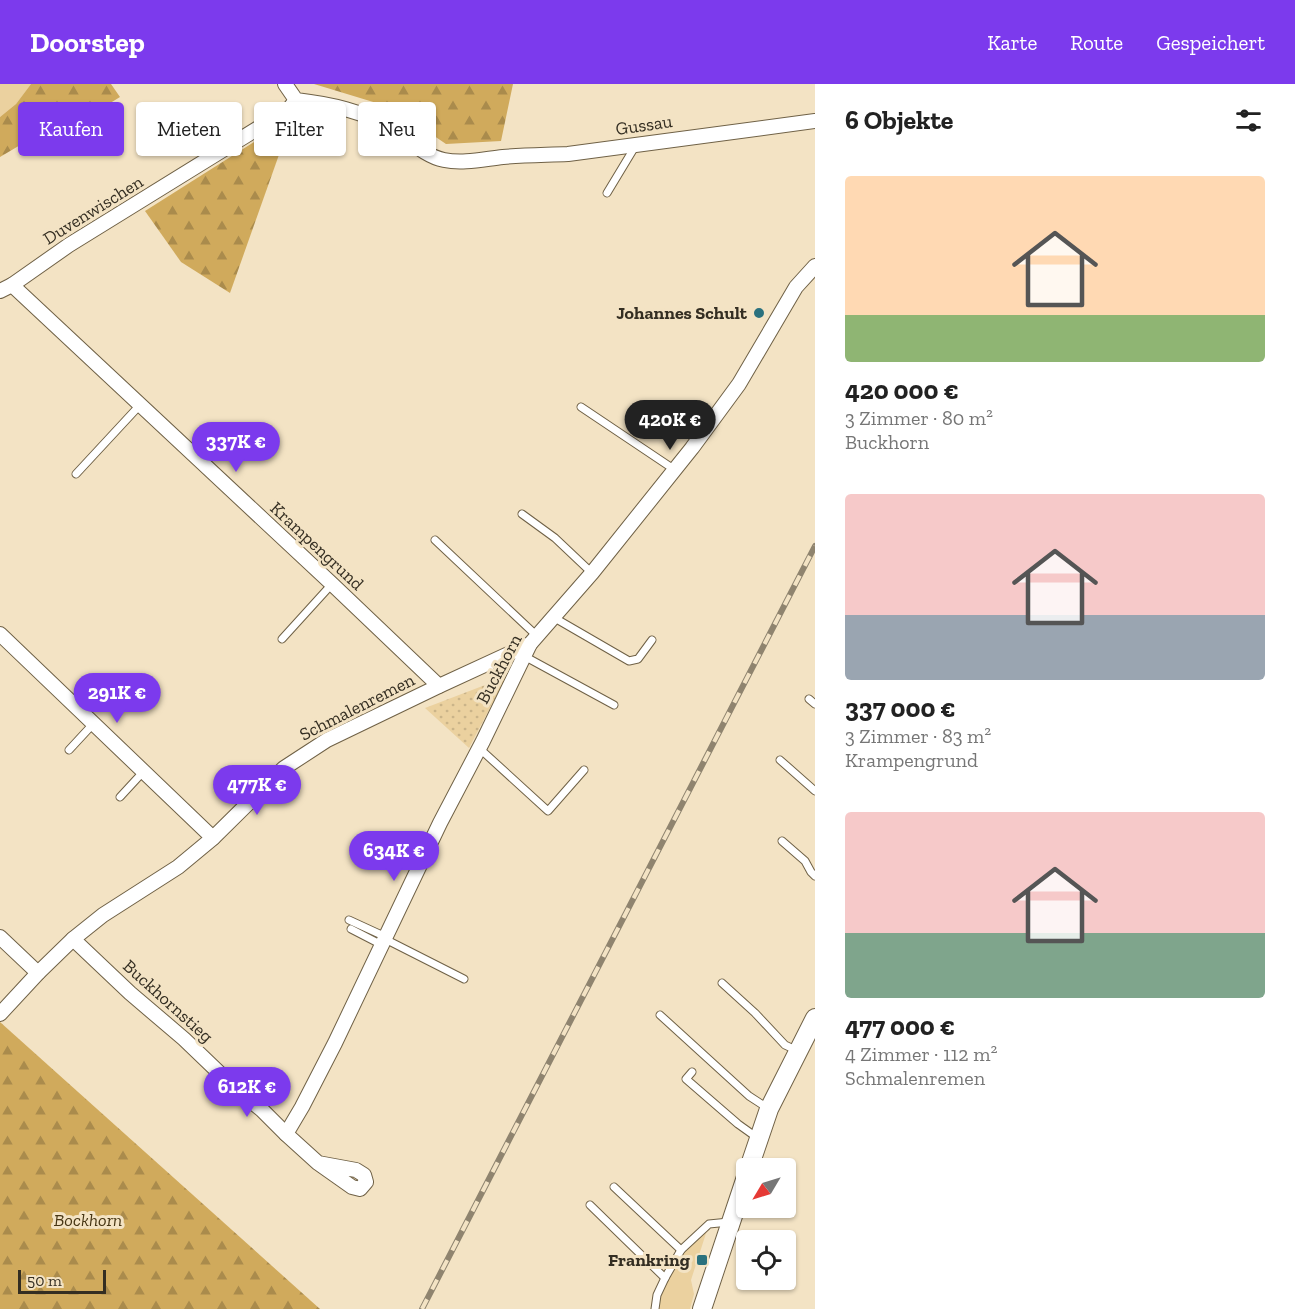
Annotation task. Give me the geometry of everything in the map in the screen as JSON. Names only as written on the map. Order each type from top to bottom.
[{"type":"main road","points":[[752,1158],[769,1109],[798,1051],[813,1028]]},
{"type":"main road","points":[[702,1309],[736,1207]]},
{"type":"street","points":[[285,84],[296,100]]},
{"type":"street","name":"Gussau","points":[[296,100],[324,104],[362,114],[393,129],[431,156],[444,160],[469,161],[527,155],[568,154],[815,121]]},
{"type":"street","name":"Duvenwischen","points":[[6,288],[69,245],[289,108],[296,100]]},
{"type":"street","name":"Buckhorn","points":[[286,1134],[335,1043],[440,823],[530,646],[675,470],[739,384],[796,287],[815,266]]},
{"type":"street","name":"Krampengrund","points":[[6,288],[140,405],[439,686]]},
{"type":"street","points":[[0,634],[213,838]]},
{"type":"street","name":"Schmalenremen","points":[[0,1014],[74,939],[103,915],[178,867],[213,838],[284,768],[327,740],[439,686],[530,646]]},
{"type":"street","points":[[0,937],[38,974]]},
{"type":"street","name":"Buckhornstieg","points":[[74,939],[130,993],[184,1039],[318,1162]]},
{"type":"lane","points":[[608,193],[636,145]]},
{"type":"lane","points":[[76,474],[140,405]]},
{"type":"lane","points":[[581,407],[675,470]]},
{"type":"lane","points":[[522,514],[555,538],[592,573]]},
{"type":"lane","points":[[435,540],[530,646],[614,705]]},
{"type":"lane","points":[[282,639],[332,584]]},
{"type":"lane","points":[[554,617],[629,661],[638,659],[652,640]]},
{"type":"lane","points":[[69,750],[94,723]]},
{"type":"lane","points":[[479,748],[548,811],[584,770]]},
{"type":"lane","points":[[780,760],[815,791]]},
{"type":"lane","points":[[120,797],[144,771]]},
{"type":"lane","points":[[782,841],[805,861],[810,872],[815,876]]},
{"type":"lane","points":[[349,920],[384,940],[464,979]]},
{"type":"lane","points":[[351,929],[384,940]]},
{"type":"lane","points":[[722,983],[785,1045],[798,1051]]},
{"type":"lane","points":[[660,1015],[749,1096],[769,1109]]},
{"type":"lane","points":[[692,1072],[686,1079],[759,1139]]},
{"type":"lane","points":[[614,1187],[681,1250]]},
{"type":"lane","points":[[590,1205],[665,1278]]},
{"type":"lane","points":[[655,1309],[657,1295],[681,1250],[710,1224],[731,1222]]},
{"type":"shaded area","points":[[0,84],[31,84],[16,104],[0,117]]},
{"type":"shaded area","points":[[506,677],[469,748],[425,708]]},
{"type":"shaded area","points":[[709,1224],[691,1280],[694,1294],[690,1309],[655,1309],[657,1295],[681,1250]]},
{"type":"green space","points":[[31,84],[111,84],[120,97],[112,102],[18,102],[18,146],[0,157],[0,117],[16,104]]},
{"type":"green space","points":[[314,84],[513,84],[501,141],[446,144],[436,137],[436,102],[373,102]]},
{"type":"green space","points":[[254,142],[254,156],[279,156],[230,293],[181,262],[145,211],[232,156],[242,156],[242,150]]},
{"type":"green space","name":"Bockhorn","points":[[0,1022],[320,1309],[0,1309]]},
{"type":"railway","points":[[422,1309],[815,546]]},
{"type":"place","name":"Johannes Schult","points":[[759,313]]},
{"type":"place","name":"Frankring","points":[[702,1260]]}]
